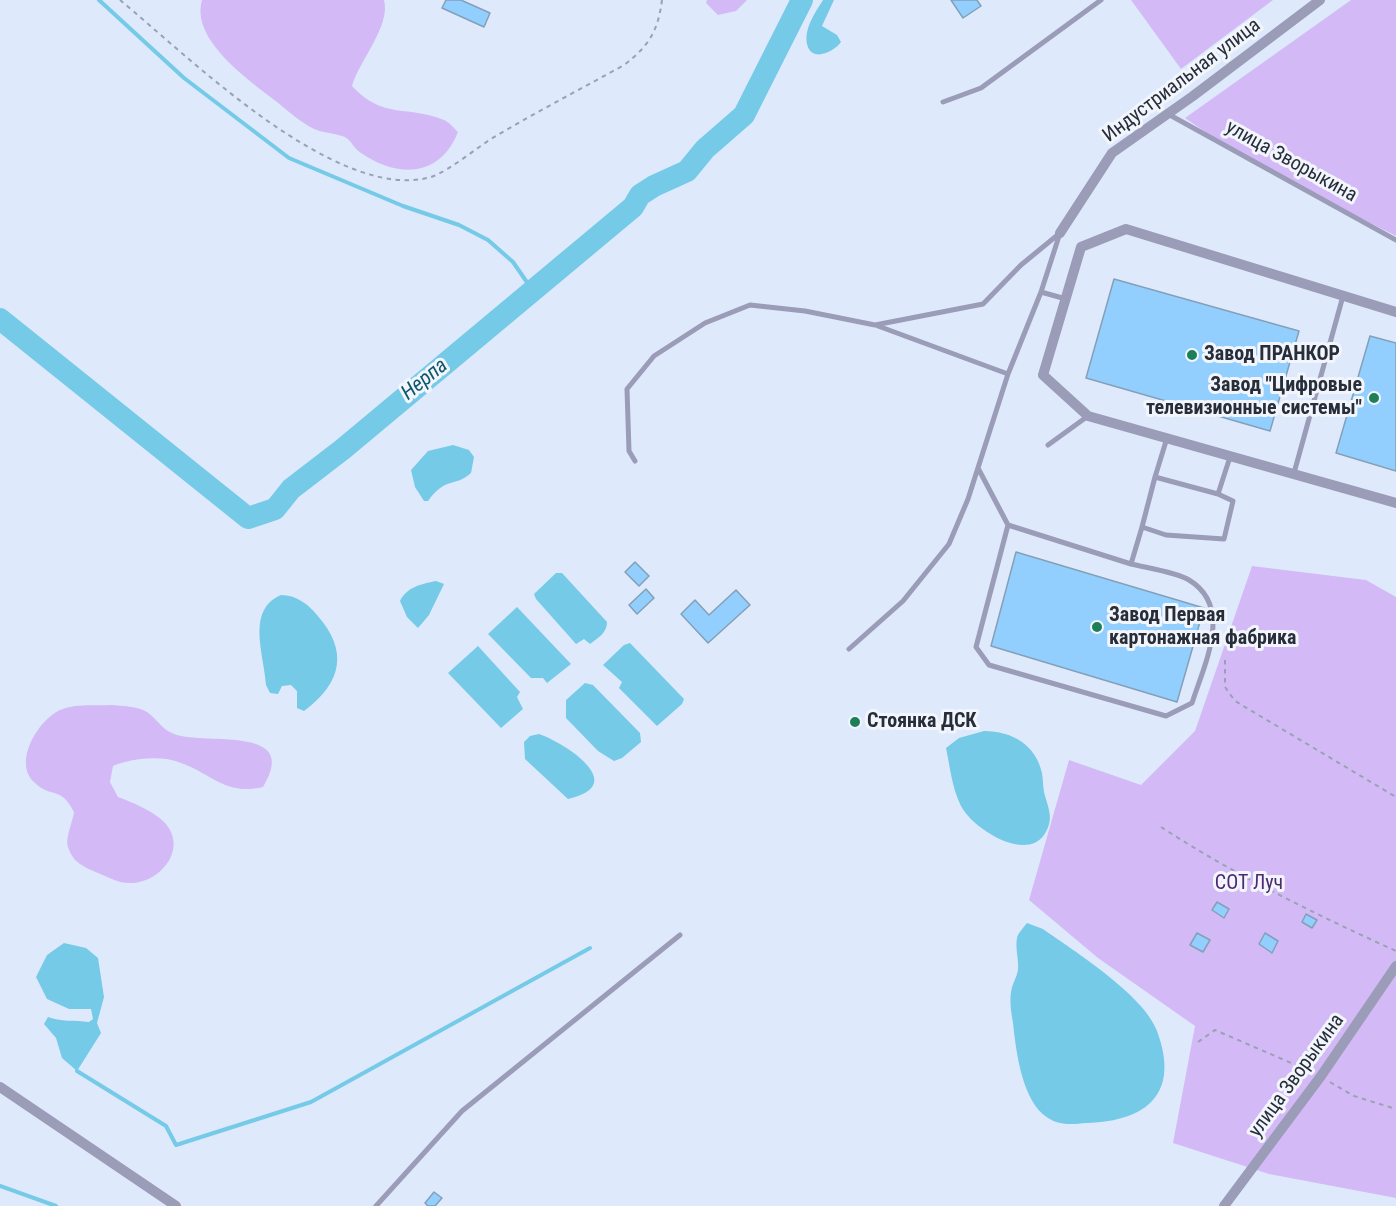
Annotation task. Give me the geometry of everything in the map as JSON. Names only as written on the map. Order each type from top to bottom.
[{"type":"street","name":"Индустриальная улица","points":[[1060,233],[1112,153],[1320,0]]},
{"type":"street","points":[[1396,312],[1126,229],[1082,247],[1043,375],[1089,416],[1231,454],[1396,503]]},
{"type":"street","name":"улица Зворыкина","points":[[1224,1206],[1321,1076],[1396,966]]},
{"type":"street","points":[[0,1087],[176,1206]]},
{"type":"lane","points":[[944,102],[981,88],[1101,0]]},
{"type":"lane","name":"улица Зворыкина","points":[[1168,114],[1396,240]]},
{"type":"lane","points":[[849,649],[903,601],[950,544],[978,468],[1008,374],[1041,292],[1060,233]]},
{"type":"lane","points":[[875,325],[983,304],[1021,265],[1060,233]]},
{"type":"lane","points":[[1041,292],[1066,299]]},
{"type":"lane","points":[[1294,473],[1343,296]]},
{"type":"lane","points":[[635,461],[629,451],[627,389],[654,356],[705,323],[750,305],[805,311],[875,325],[1008,374]]},
{"type":"lane","points":[[1048,445],[1089,416]]},
{"type":"lane","points":[[1131,564],[1167,437]]},
{"type":"lane","points":[[1218,494],[1231,454]]},
{"type":"lane","points":[[978,468],[1008,525],[976,647],[989,665],[1166,716],[1192,703],[1215,630],[1210,601],[1189,580],[1008,525]]},
{"type":"lane","points":[[1142,526],[1166,535],[1224,539],[1233,501],[1218,494],[1155,477]]},
{"type":"lane","points":[[376,1206],[462,1111],[680,935]]},
{"type":"path","points":[[120,0],[286,135],[372,176],[400,181],[433,176],[497,135],[624,65],[642,52],[652,40],[658,25],[662,0]]},
{"type":"path","points":[[1225,660],[1225,687],[1235,701],[1396,797]]},
{"type":"path","points":[[1161,826],[1208,857],[1327,919],[1396,951]]},
{"type":"path","points":[[1198,1042],[1215,1030],[1321,1076],[1354,1096],[1396,1109]]},
{"type":"green space","points":[[202,0],[384,0],[385,10],[379,32],[352,86],[363,97],[375,104],[446,121],[458,132],[450,147],[440,158],[429,165],[416,169],[389,167],[359,151],[345,137],[309,126],[252,83],[213,44],[205,30],[201,15]]},
{"type":"green space","points":[[707,0],[747,0],[736,11],[718,15],[706,3]]},
{"type":"green space","points":[[1131,0],[1273,0],[1181,69]]},
{"type":"green space","points":[[1351,0],[1396,0],[1396,236],[1248,161],[1185,118]]},
{"type":"green space","name":"СОТ Луч","points":[[1252,566],[1366,580],[1396,597],[1396,1198],[1269,1174],[1173,1143],[1195,1026],[1098,958],[1029,900],[1069,760],[1141,785],[1195,731]]},
{"type":"green space","points":[[111,705],[143,710],[168,731],[185,737],[243,741],[259,745],[269,753],[272,767],[263,787],[239,789],[192,768],[165,759],[138,759],[113,766],[110,782],[118,797],[158,817],[170,831],[174,841],[173,851],[163,869],[144,881],[133,883],[111,879],[76,861],[67,843],[74,812],[60,795],[41,788],[35,783],[26,765],[27,754],[36,732],[52,715],[72,706]]},
{"type":"water","points":[[823,0],[834,0],[822,26],[837,35],[841,42],[828,52],[818,54],[809,50],[806,38],[811,21]]},
{"type":"water","points":[[453,445],[469,450],[474,457],[471,473],[445,485],[428,501],[424,501],[415,487],[411,470],[428,451]]},
{"type":"water","points":[[556,573],[562,573],[607,622],[604,632],[590,644],[584,639],[576,644],[536,599],[534,594]]},
{"type":"water","points":[[436,581],[444,584],[429,615],[418,628],[407,617],[400,601],[411,589]]},
{"type":"water","points":[[281,595],[297,598],[313,611],[327,628],[334,641],[337,654],[337,666],[327,689],[304,711],[297,708],[297,691],[291,685],[282,686],[278,694],[270,693],[266,685],[260,623],[263,611],[270,602]]},
{"type":"water","points":[[517,607],[571,664],[547,683],[543,678],[531,678],[488,634]]},
{"type":"water","points":[[630,643],[684,699],[682,704],[657,726],[619,688],[622,682],[603,665],[624,645]]},
{"type":"water","points":[[478,646],[520,692],[517,697],[523,709],[501,728],[448,673]]},
{"type":"water","points":[[585,683],[593,685],[640,733],[641,742],[622,758],[614,761],[598,751],[566,718],[566,700]]},
{"type":"water","points":[[984,731],[1013,737],[1028,747],[1039,763],[1050,819],[1044,835],[1035,842],[1025,845],[1000,839],[976,824],[961,806],[953,785],[946,748],[959,738]]},
{"type":"water","points":[[539,734],[563,746],[587,765],[593,775],[594,784],[586,793],[568,799],[525,759],[524,742],[530,736]]},
{"type":"water","points":[[1027,923],[1043,929],[1089,961],[1123,989],[1150,1017],[1157,1031],[1163,1053],[1164,1071],[1161,1087],[1154,1100],[1142,1109],[1108,1121],[1067,1124],[1048,1118],[1032,1100],[1022,1075],[1010,1000],[1018,970],[1017,938]]},
{"type":"water","points":[[64,943],[86,948],[98,958],[104,997],[97,1023],[101,1033],[77,1071],[62,1058],[56,1038],[44,1024],[48,1017],[89,1022],[93,1019],[91,1009],[69,1009],[47,999],[36,977],[47,955]]},
{"type":"building","points":[[446,0],[461,0],[490,13],[484,27],[442,8]]},
{"type":"building","points":[[951,0],[977,0],[981,6],[963,18]]},
{"type":"building","name":"Завод ПРАНКОР","points":[[1114,279],[1299,331],[1270,431],[1086,378]]},
{"type":"building","name":"Завод \"Цифровые телевизионные системы\"","points":[[1370,336],[1396,343],[1396,471],[1336,453]]},
{"type":"building","name":"Завод Первая картонажная фабрика","points":[[1016,552],[1204,608],[1177,702],[991,646]]},
{"type":"building","points":[[635,562],[649,576],[639,586],[625,572]]},
{"type":"building","points":[[646,589],[654,598],[637,614],[629,605]]},
{"type":"building","points":[[736,590],[750,605],[708,643],[681,614],[695,600],[709,615]]},
{"type":"building","points":[[1217,902],[1229,909],[1224,918],[1212,910]]},
{"type":"building","points":[[1306,914],[1317,920],[1312,928],[1302,922]]},
{"type":"building","points":[[1197,933],[1210,940],[1203,952],[1190,945]]},
{"type":"building","points":[[1265,933],[1278,941],[1272,953],[1259,944]]},
{"type":"building","points":[[434,1192],[442,1198],[435,1206],[428,1206],[425,1203]]},
{"type":"waterway","points":[[99,0],[184,78],[289,158],[403,206],[459,225],[488,240],[513,262],[533,291]]},
{"type":"waterway","name":"Нерпа","points":[[0,319],[248,518],[275,509],[291,489],[343,449],[633,207],[640,195],[687,171],[705,149],[744,115],[802,0]]},
{"type":"waterway","points":[[77,1071],[166,1126],[176,1145],[311,1102],[590,948]]},
{"type":"waterway","points":[[0,1186],[56,1206]]},
{"type":"place","name":"Завод ПРАНКОР","points":[[1192,355]]},
{"type":"place","name":"Завод \"Цифровые телевизионные системы\"","points":[[1374,398]]},
{"type":"place","name":"Завод Первая картонажная фабрика","points":[[1097,627]]},
{"type":"place","name":"Стоянка ДСК","points":[[855,722]]}]
